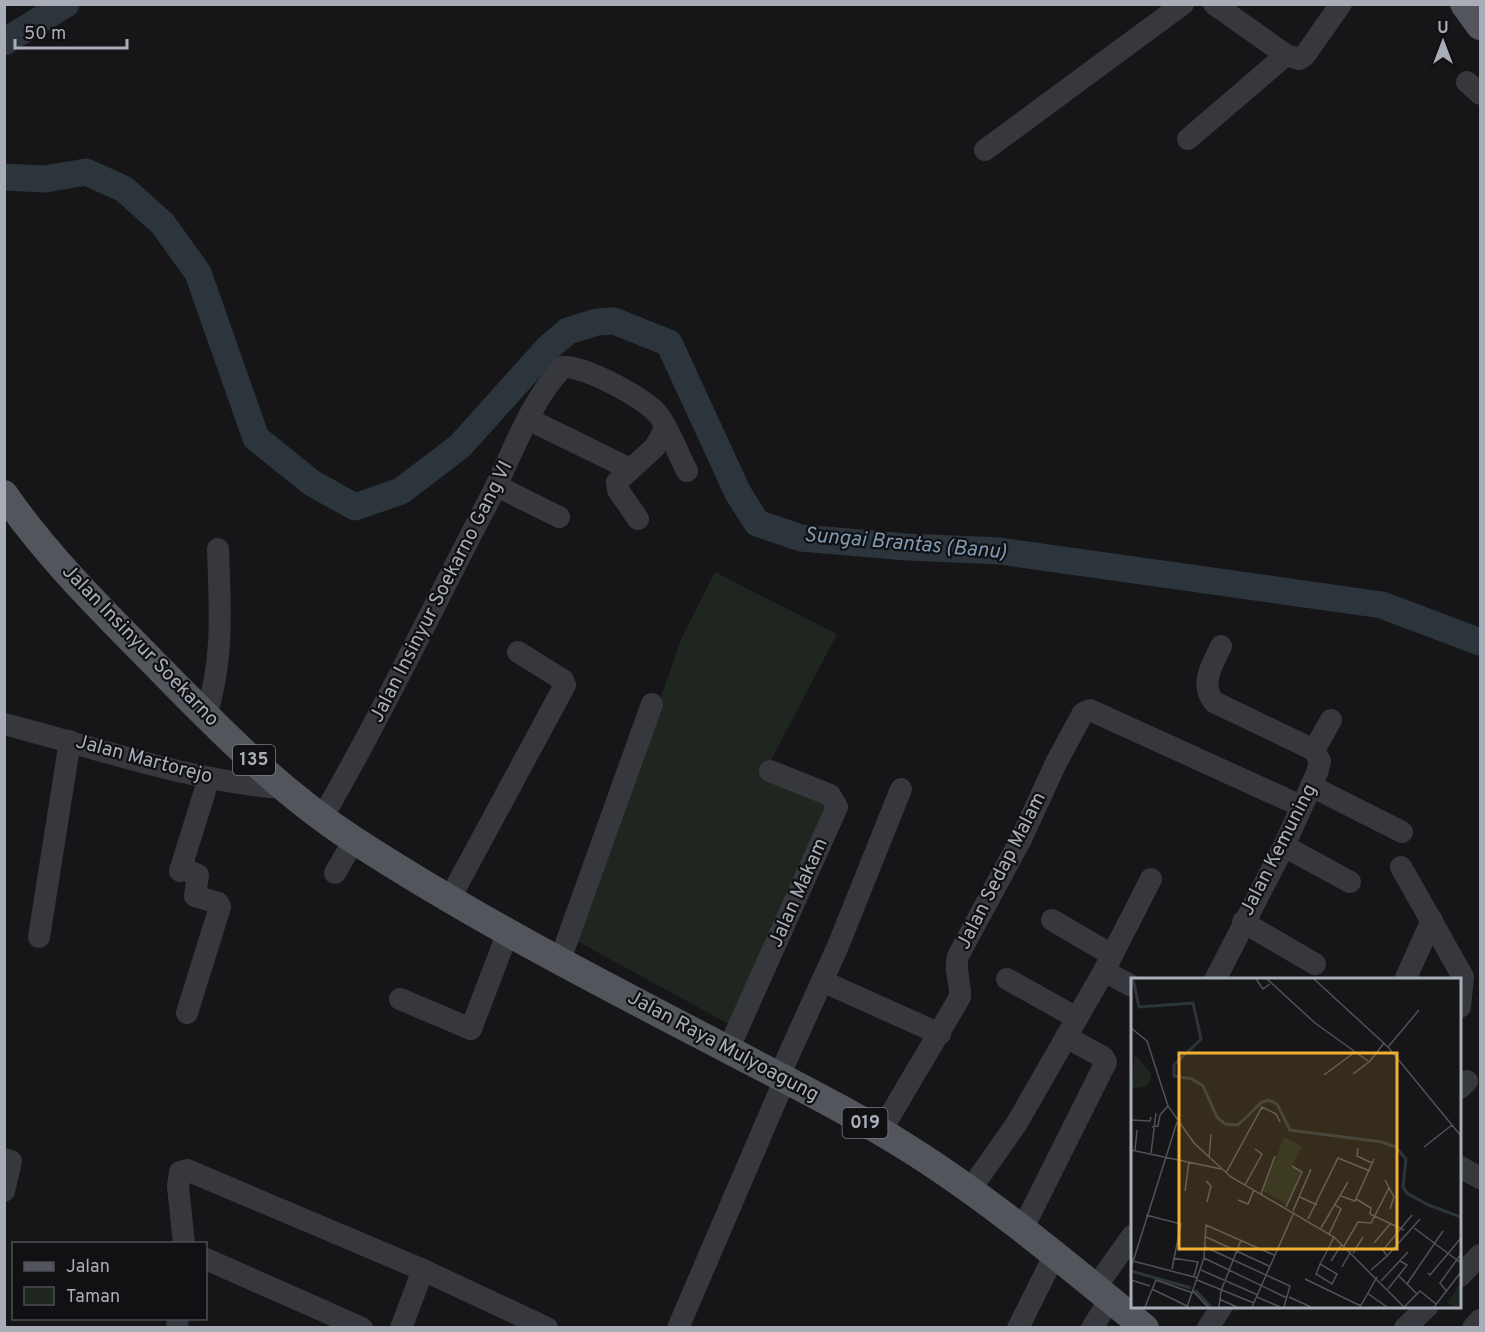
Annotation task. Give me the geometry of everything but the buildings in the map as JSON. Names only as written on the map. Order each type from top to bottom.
[{"type":"main road","points":[[1464,4],[1480,26]]},
{"type":"main road","name":"Jalan Insinyur Soekarno","points":[[4,494],[32,535],[206,716],[284,788],[354,840],[508,932],[560,960]]},
{"type":"main road","name":"Jalan Raya Mulyoagung","points":[[560,960],[880,1131],[970,1190],[1122,1305]]},
{"type":"street","points":[[985,150],[1183,4]]},
{"type":"street","points":[[1214,4],[1286,55],[1299,58],[1305,55],[1341,4]]},
{"type":"street","points":[[1188,139],[1286,55]]},
{"type":"street","name":"Jalan Insinyur Soekarno Gang VI","points":[[322,818],[374,725],[496,486],[541,392],[563,367],[580,368],[637,399],[657,414],[665,429]]},
{"type":"street","points":[[528,419],[630,469]]},
{"type":"street","points":[[638,519],[616,487],[617,482],[655,447],[665,429]]},
{"type":"street","points":[[665,429],[687,471]]},
{"type":"street","points":[[496,486],[559,517]]},
{"type":"street","points":[[206,716],[216,684],[220,654],[218,549]]},
{"type":"street","points":[[1221,646],[1207,680],[1209,695],[1215,702],[1314,750],[1331,720]]},
{"type":"street","points":[[450,898],[565,685],[563,680],[518,652]]},
{"type":"street","points":[[560,960],[652,704]]},
{"type":"street","name":"Jalan Sedap Malam","points":[[880,1131],[960,997],[961,982],[956,969],[958,956],[1022,837],[1077,721],[1083,713],[1090,710],[1306,796]]},
{"type":"street","name":"Jalan Martorejo","points":[[4,724],[209,778],[251,786],[284,788]]},
{"type":"street","points":[[39,937],[70,741]]},
{"type":"street","name":"Jalan Kemuning","points":[[1216,978],[1284,846],[1320,768],[1314,750]]},
{"type":"street","name":"Jalan Makam","points":[[728,1050],[837,807],[830,795],[770,771]]},
{"type":"street","points":[[187,1013],[220,907],[218,903],[195,896],[198,875],[181,869],[209,778]]},
{"type":"street","points":[[678,1328],[901,789]]},
{"type":"street","points":[[1306,796],[1402,832]]},
{"type":"street","points":[[335,873],[354,840]]},
{"type":"street","points":[[1284,846],[1350,882]]},
{"type":"street","points":[[1401,867],[1463,977],[1461,996]]},
{"type":"street","points":[[970,1190],[1017,1123],[1108,963],[1151,879]]},
{"type":"street","points":[[1052,920],[1108,963],[1131,985]]},
{"type":"street","points":[[1406,978],[1432,920]]},
{"type":"street","points":[[1243,922],[1315,964]]},
{"type":"street","points":[[400,999],[471,1029],[508,932]]},
{"type":"street","points":[[1007,979],[1071,1028],[1106,1062],[1022,1230]]},
{"type":"street","points":[[822,981],[940,1034]]},
{"type":"street","points":[[4,1159],[11,1161],[4,1191]]},
{"type":"street","points":[[1461,1168],[1480,1178]]},
{"type":"street","points":[[184,1242],[178,1186],[180,1172],[187,1170],[423,1270],[547,1328]]},
{"type":"street","points":[[1092,1328],[1122,1305],[1131,1243]]},
{"type":"street","points":[[1018,1328],[1055,1254]]},
{"type":"street","points":[[1461,1275],[1480,1255]]},
{"type":"street","points":[[207,1259],[362,1328]]},
{"type":"street","points":[[401,1328],[423,1270]]},
{"type":"street","points":[[1208,1328],[1221,1308]]},
{"type":"street","points":[[1405,1328],[1426,1308]]},
{"type":"street","points":[[1473,1328],[1480,1320]]},
{"type":"green space","points":[[715,572],[837,634],[768,766],[830,801],[734,1027],[575,940],[682,637]]},
{"type":"waterway","name":"Sungai Brantas (Banu)","points":[[4,42],[66,4]]},
{"type":"waterway","name":"Sungai Brantas (Banu)","points":[[4,177],[45,179],[86,172],[124,189],[163,224],[198,273],[256,438],[312,483],[355,507],[401,491],[460,446],[548,348],[568,331],[597,322],[614,321],[669,343],[738,493],[757,523],[801,538],[907,547],[1000,551],[1382,605],[1480,642]]}]
